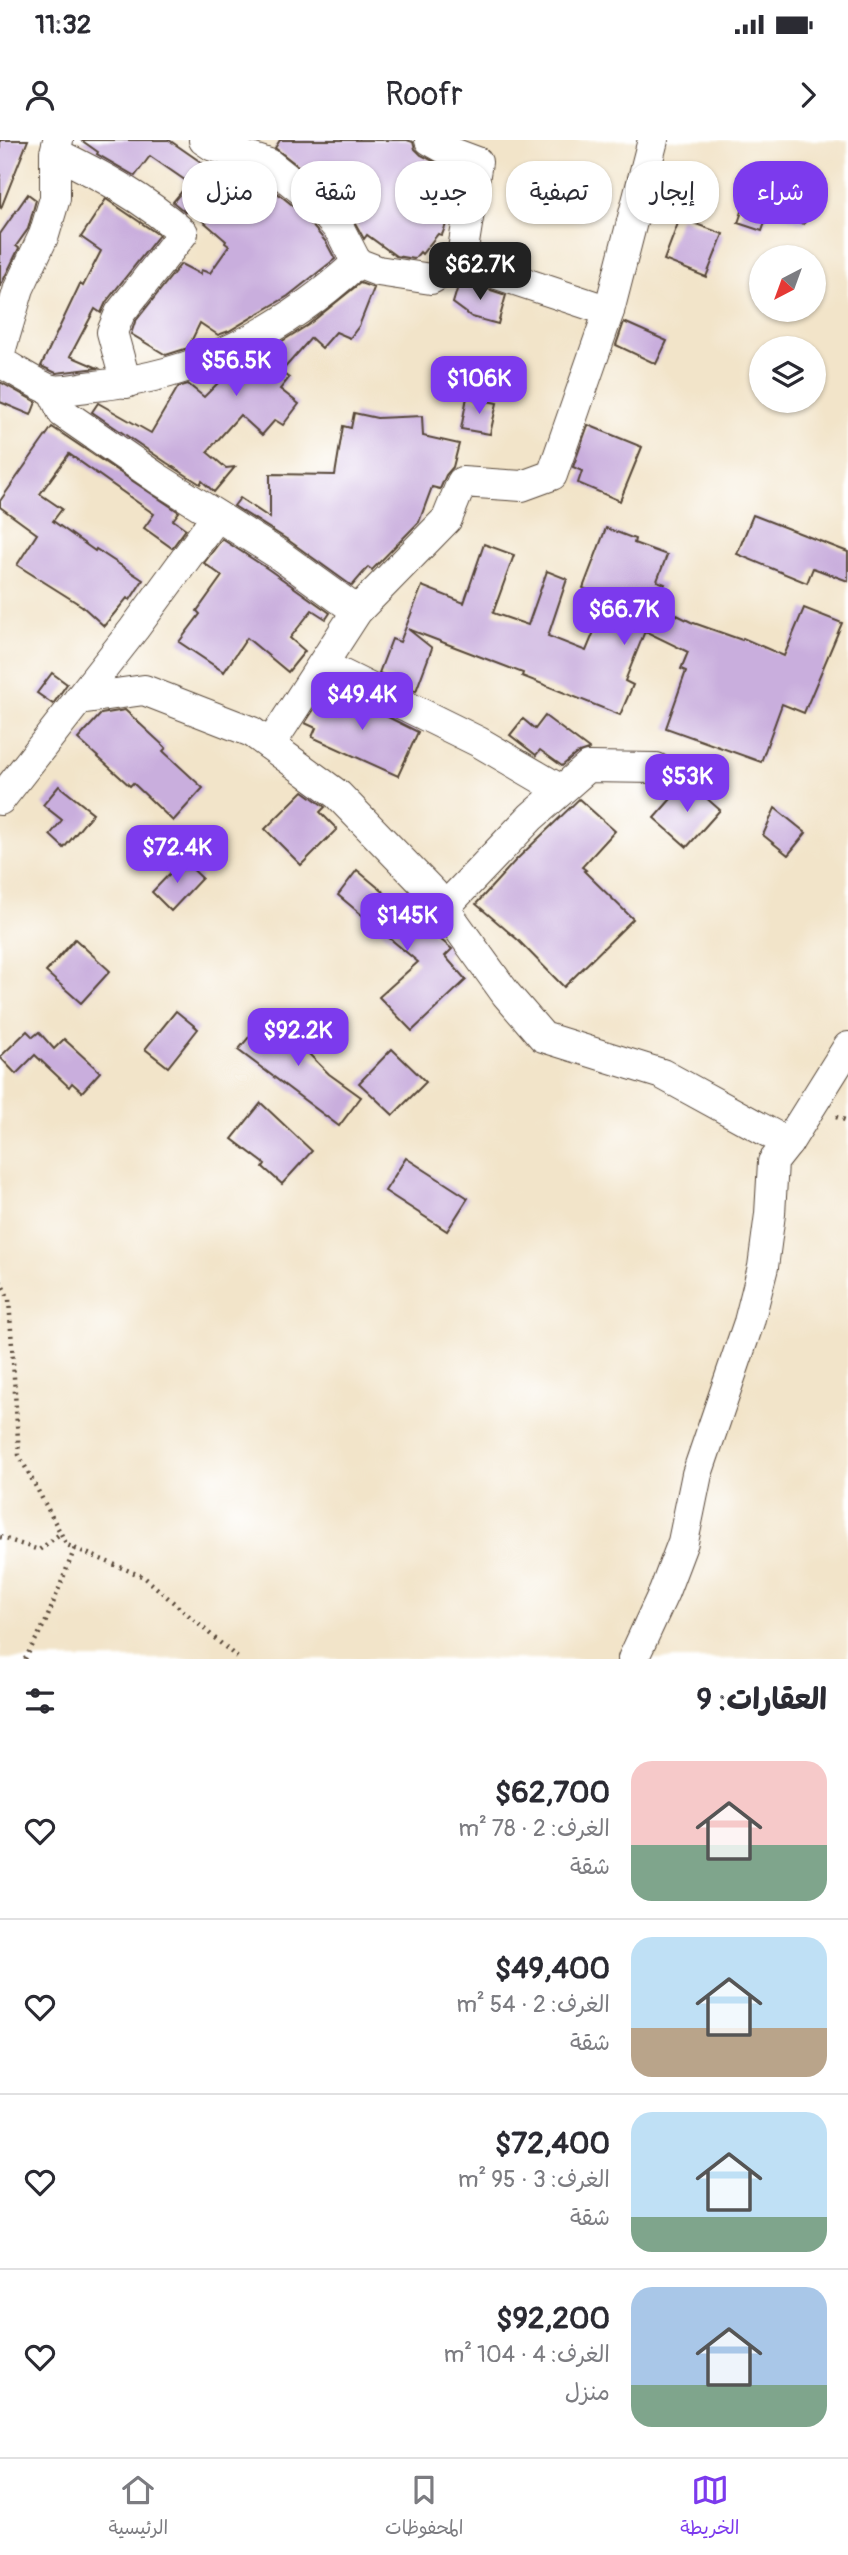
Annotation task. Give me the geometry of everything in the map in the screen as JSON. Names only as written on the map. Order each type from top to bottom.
[{"type":"street","points":[[204,140],[213,146],[269,164],[304,192],[341,232],[357,263],[378,271],[431,279],[461,262],[609,311]]},
{"type":"street","points":[[430,140],[453,153],[480,151],[461,262]]},
{"type":"street","points":[[270,745],[357,611],[447,519],[463,482],[522,486],[552,475],[609,311],[653,140]]},
{"type":"street","points":[[0,352],[19,288],[44,235],[55,198],[57,146],[161,214],[183,233],[120,313],[111,332],[126,383]]},
{"type":"street","points":[[0,362],[52,390],[126,383],[203,363],[257,337],[327,290],[357,263]]},
{"type":"street","points":[[52,390],[63,413],[278,554],[357,611]]},
{"type":"street","points":[[0,800],[217,516]]},
{"type":"street","points":[[324,665],[479,742],[561,790]]},
{"type":"street","points":[[79,699],[144,690],[252,732],[338,794],[433,893],[506,994],[543,1037],[662,1074],[788,1143]]},
{"type":"street","points":[[444,908],[531,817],[588,767],[656,768]]},
{"type":"street","points":[[633,1659],[664,1592],[682,1542],[697,1474],[749,1322],[763,1267],[773,1162],[788,1143],[848,1047]]},
{"type":"path","points":[[0,1281],[9,1299],[19,1455],[67,1545],[144,1577],[239,1659]]},
{"type":"path","points":[[0,1537],[39,1550],[61,1533]]},
{"type":"path","points":[[25,1659],[46,1621],[75,1548]]},
{"type":"building","points":[[0,140],[28,140],[1,208],[0,207]]},
{"type":"building","points":[[81,140],[169,140],[199,161],[182,161],[182,178],[150,156],[135,176],[97,154],[98,152]]},
{"type":"building","points":[[280,140],[413,142],[421,155],[433,161],[395,161],[395,224],[446,224],[442,235],[438,234],[422,254],[420,252],[414,259],[396,256],[367,235],[364,239],[356,224],[381,224],[381,161],[292,161],[275,148]]},
{"type":"building","points":[[182,191],[182,210],[173,202]]},
{"type":"building","points":[[277,193],[291,204],[291,224],[311,224],[326,242],[335,259],[288,296],[229,331],[218,335],[200,323],[188,348],[166,355],[131,334],[135,322],[181,264],[200,274],[201,270],[210,273],[229,246],[206,224],[277,224]]},
{"type":"building","points":[[28,194],[36,200],[28,229],[16,246],[19,248],[0,287],[0,234]]},
{"type":"building","points":[[106,199],[159,235],[106,302],[101,313],[95,309],[70,356],[98,368],[56,373],[41,366],[80,284],[83,286],[101,251],[81,237]]},
{"type":"building","points":[[678,224],[696,224],[723,234],[706,277],[664,260]]},
{"type":"building","points":[[741,224],[764,224],[762,231]]},
{"type":"building","points":[[463,281],[506,295],[498,324],[472,317],[453,303],[459,283]]},
{"type":"building","points":[[360,283],[374,288],[359,326],[350,338],[336,332],[322,348],[311,338],[281,372],[289,378],[280,389],[299,404],[283,425],[275,420],[262,435],[240,415],[207,452],[226,468],[235,467],[214,492],[202,481],[200,484],[92,412],[98,403],[151,433],[178,387],[188,384],[204,397],[234,367],[308,325]]},
{"type":"building","points":[[624,322],[667,341],[656,364],[616,345]]},
{"type":"building","points":[[0,382],[36,402],[31,415],[0,402]]},
{"type":"building","points":[[467,397],[497,403],[490,434],[461,429]]},
{"type":"building","points":[[354,413],[377,418],[422,416],[423,436],[459,444],[453,467],[440,489],[432,487],[419,522],[372,570],[368,567],[352,586],[288,540],[234,506],[240,498],[270,518],[270,474],[335,475],[343,426],[351,428]]},
{"type":"building","points":[[588,425],[642,447],[620,501],[578,483],[582,471],[573,467]]},
{"type":"building","points":[[52,427],[179,512],[173,520],[186,529],[172,548],[144,528],[154,514],[69,454],[40,494],[62,509],[53,521],[143,580],[130,600],[127,598],[104,626],[82,606],[17,565],[37,534],[0,507],[0,501]]},
{"type":"building","points":[[753,515],[848,552],[848,581],[813,568],[807,583],[737,554]]},
{"type":"building","points":[[606,528],[635,539],[634,543],[667,555],[657,581],[665,584],[655,604],[691,622],[742,640],[743,638],[784,656],[804,608],[842,623],[804,713],[782,704],[761,762],[666,728],[686,671],[681,669],[688,652],[645,631],[625,681],[633,685],[620,715],[522,676],[523,673],[408,629],[432,648],[416,691],[379,673],[392,639],[400,642],[422,586],[464,603],[484,544],[514,555],[493,613],[528,625],[547,571],[567,579],[548,636],[586,651],[608,598],[583,588]]},
{"type":"building","points":[[222,539],[330,613],[326,619],[312,610],[290,638],[305,651],[288,672],[247,638],[224,672],[179,642],[200,614],[197,611],[222,576],[204,563]]},
{"type":"building","points":[[52,673],[67,684],[53,704],[37,693]]},
{"type":"building","points":[[326,691],[342,699],[344,695],[418,732],[398,776],[312,737],[316,728],[305,723]]},
{"type":"building","points":[[125,710],[166,748],[163,751],[203,788],[173,821],[133,783],[130,786],[78,739],[101,714]]},
{"type":"building","points":[[545,716],[589,749],[576,754],[562,766],[540,750],[536,755],[510,735],[523,719],[535,729]]},
{"type":"building","points":[[687,781],[720,810],[687,847],[654,818]]},
{"type":"building","points":[[59,786],[93,813],[64,848],[50,835],[62,820],[43,805]]},
{"type":"building","points":[[303,791],[325,807],[320,812],[337,829],[301,865],[265,829]]},
{"type":"building","points":[[579,799],[615,831],[582,867],[633,919],[564,987],[518,940],[476,904],[515,861]]},
{"type":"building","points":[[775,808],[806,833],[788,855],[763,835]]},
{"type":"building","points":[[183,860],[202,878],[171,911],[152,892]]},
{"type":"building","points":[[357,870],[452,949],[445,956],[466,980],[412,1031],[379,997],[418,962],[338,895]]},
{"type":"building","points":[[75,939],[110,971],[81,1003],[46,972]]},
{"type":"building","points":[[176,1011],[198,1029],[168,1067],[145,1049]]},
{"type":"building","points":[[271,1011],[308,1043],[303,1048],[329,1074],[361,1097],[339,1126],[238,1050]]},
{"type":"building","points":[[27,1031],[33,1037],[39,1032],[54,1049],[64,1039],[100,1072],[82,1092],[72,1083],[69,1087],[35,1055],[16,1074],[0,1057]]},
{"type":"building","points":[[392,1049],[426,1082],[393,1115],[359,1083]]},
{"type":"building","points":[[261,1103],[312,1151],[282,1184],[263,1167],[265,1164],[232,1139]]},
{"type":"building","points":[[406,1158],[468,1198],[447,1231],[385,1191]]}]
